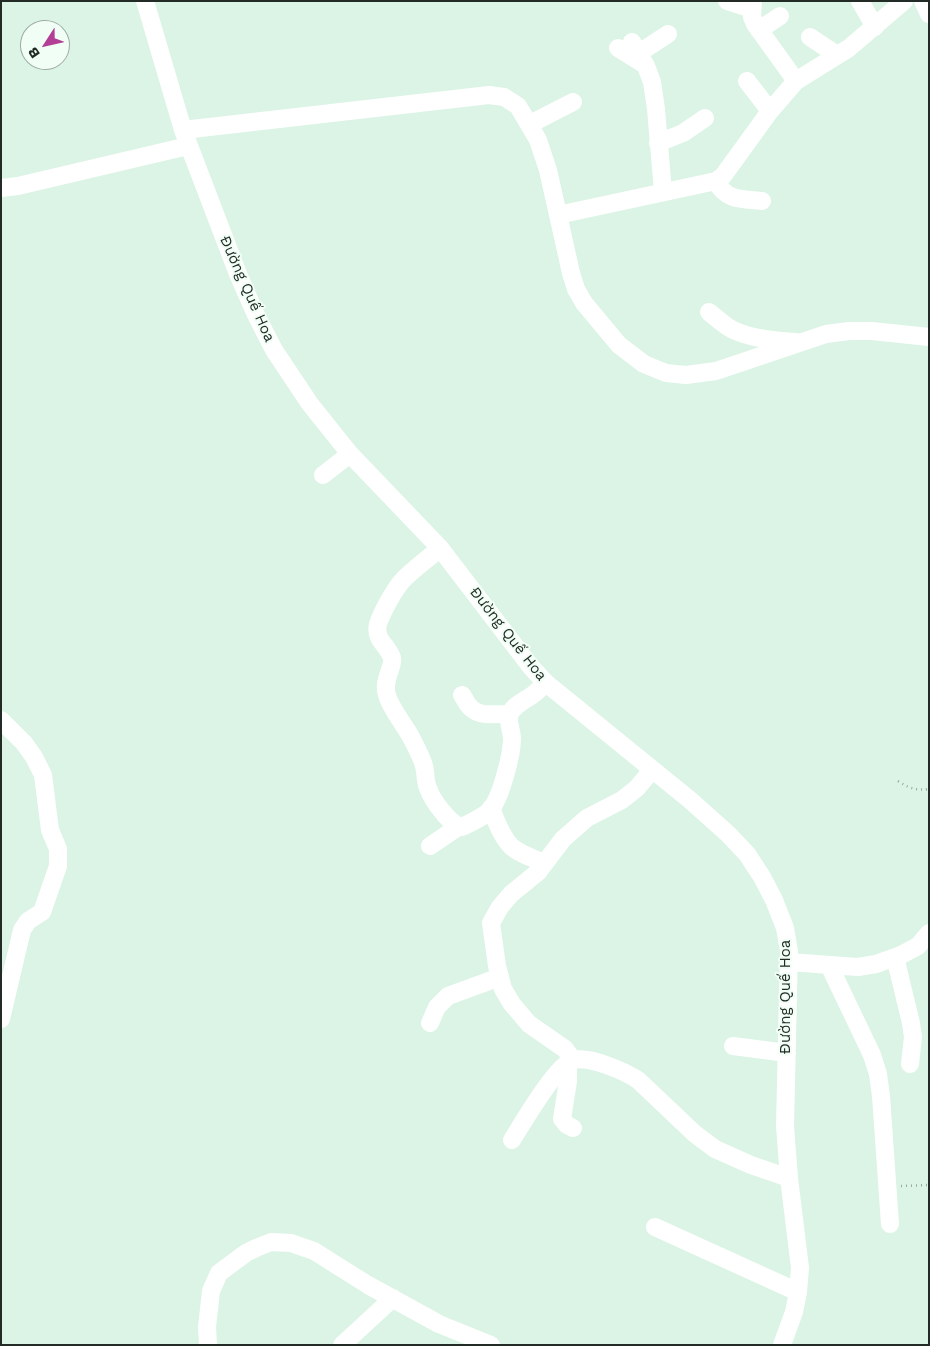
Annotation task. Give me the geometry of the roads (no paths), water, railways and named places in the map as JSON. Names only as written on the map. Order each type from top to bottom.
[{"type":"street","name":"Đường Quế Hoa","points":[[145,1],[185,138],[238,274],[274,350],[305,396],[350,454],[440,548],[520,654],[546,683],[690,800],[728,834],[747,854],[774,900],[785,928],[789,951],[785,1126],[788,1178],[800,1268],[794,1312],[782,1345]]},
{"type":"street","points":[[727,1],[752,5],[752,17],[759,30],[796,81]]},
{"type":"street","points":[[860,1],[875,26]]},
{"type":"street","points":[[558,215],[716,181],[723,176],[770,111],[796,81],[850,48],[904,1]]},
{"type":"street","points":[[924,1],[929,14]]},
{"type":"street","points":[[759,30],[780,16]]},
{"type":"street","points":[[663,192],[652,82],[634,52],[668,34]]},
{"type":"street","points":[[810,37],[837,55]]},
{"type":"street","points":[[746,81],[770,111]]},
{"type":"street","points":[[1,188],[18,186],[185,138],[489,95],[504,98],[518,106],[538,140],[548,170],[571,273],[576,289],[584,303],[619,345],[644,364],[666,373],[686,375],[716,371],[826,334],[872,331],[929,337]]},
{"type":"street","points":[[530,124],[573,102]]},
{"type":"street","points":[[658,142],[683,133],[705,118]]},
{"type":"street","points":[[716,181],[720,190],[729,196],[762,201]]},
{"type":"street","points":[[709,312],[729,327],[741,333],[768,339],[802,342]]},
{"type":"street","points":[[323,474],[350,454]]},
{"type":"street","points":[[440,548],[402,581],[385,609],[378,625],[378,636],[392,658],[392,664],[387,677],[386,694],[407,728],[424,765],[420,788],[458,826],[462,827],[485,814],[491,808],[497,798],[508,768],[512,739],[510,714],[518,704],[546,683]]},
{"type":"street","points":[[462,695],[471,708],[480,714],[510,714]]},
{"type":"street","points":[[1,720],[24,743],[43,775],[50,830],[58,849],[58,866],[42,912],[28,921],[22,930],[1,1019]]},
{"type":"street","points":[[573,1128],[562,1119],[570,1061],[565,1050],[529,1024],[512,1004],[503,989],[497,966],[491,923],[500,906],[510,894],[538,872],[572,830],[587,818],[622,800],[637,788],[652,770]]},
{"type":"street","points":[[491,808],[504,836],[511,846],[521,853],[544,863]]},
{"type":"street","points":[[430,846],[458,826]]},
{"type":"street","points":[[788,962],[858,967],[876,964],[918,946],[929,933]]},
{"type":"street","points":[[895,957],[914,1036],[910,1064]]},
{"type":"street","points":[[829,965],[872,1055],[878,1074],[890,1224]]},
{"type":"street","points":[[430,1023],[437,1007],[448,996],[500,977]]},
{"type":"street","points":[[733,1046],[787,1053]]},
{"type":"street","points":[[512,1140],[562,1067],[570,1061],[588,1060],[604,1064],[630,1075],[661,1091],[695,1134],[716,1149],[788,1178]]},
{"type":"street","points":[[655,1227],[798,1292]]},
{"type":"street","points":[[208,1345],[207,1327],[211,1291],[220,1273],[256,1248],[271,1242],[291,1243],[314,1252],[368,1286],[439,1324],[454,1338],[491,1345]]},
{"type":"street","points":[[342,1345],[393,1298]]}]
